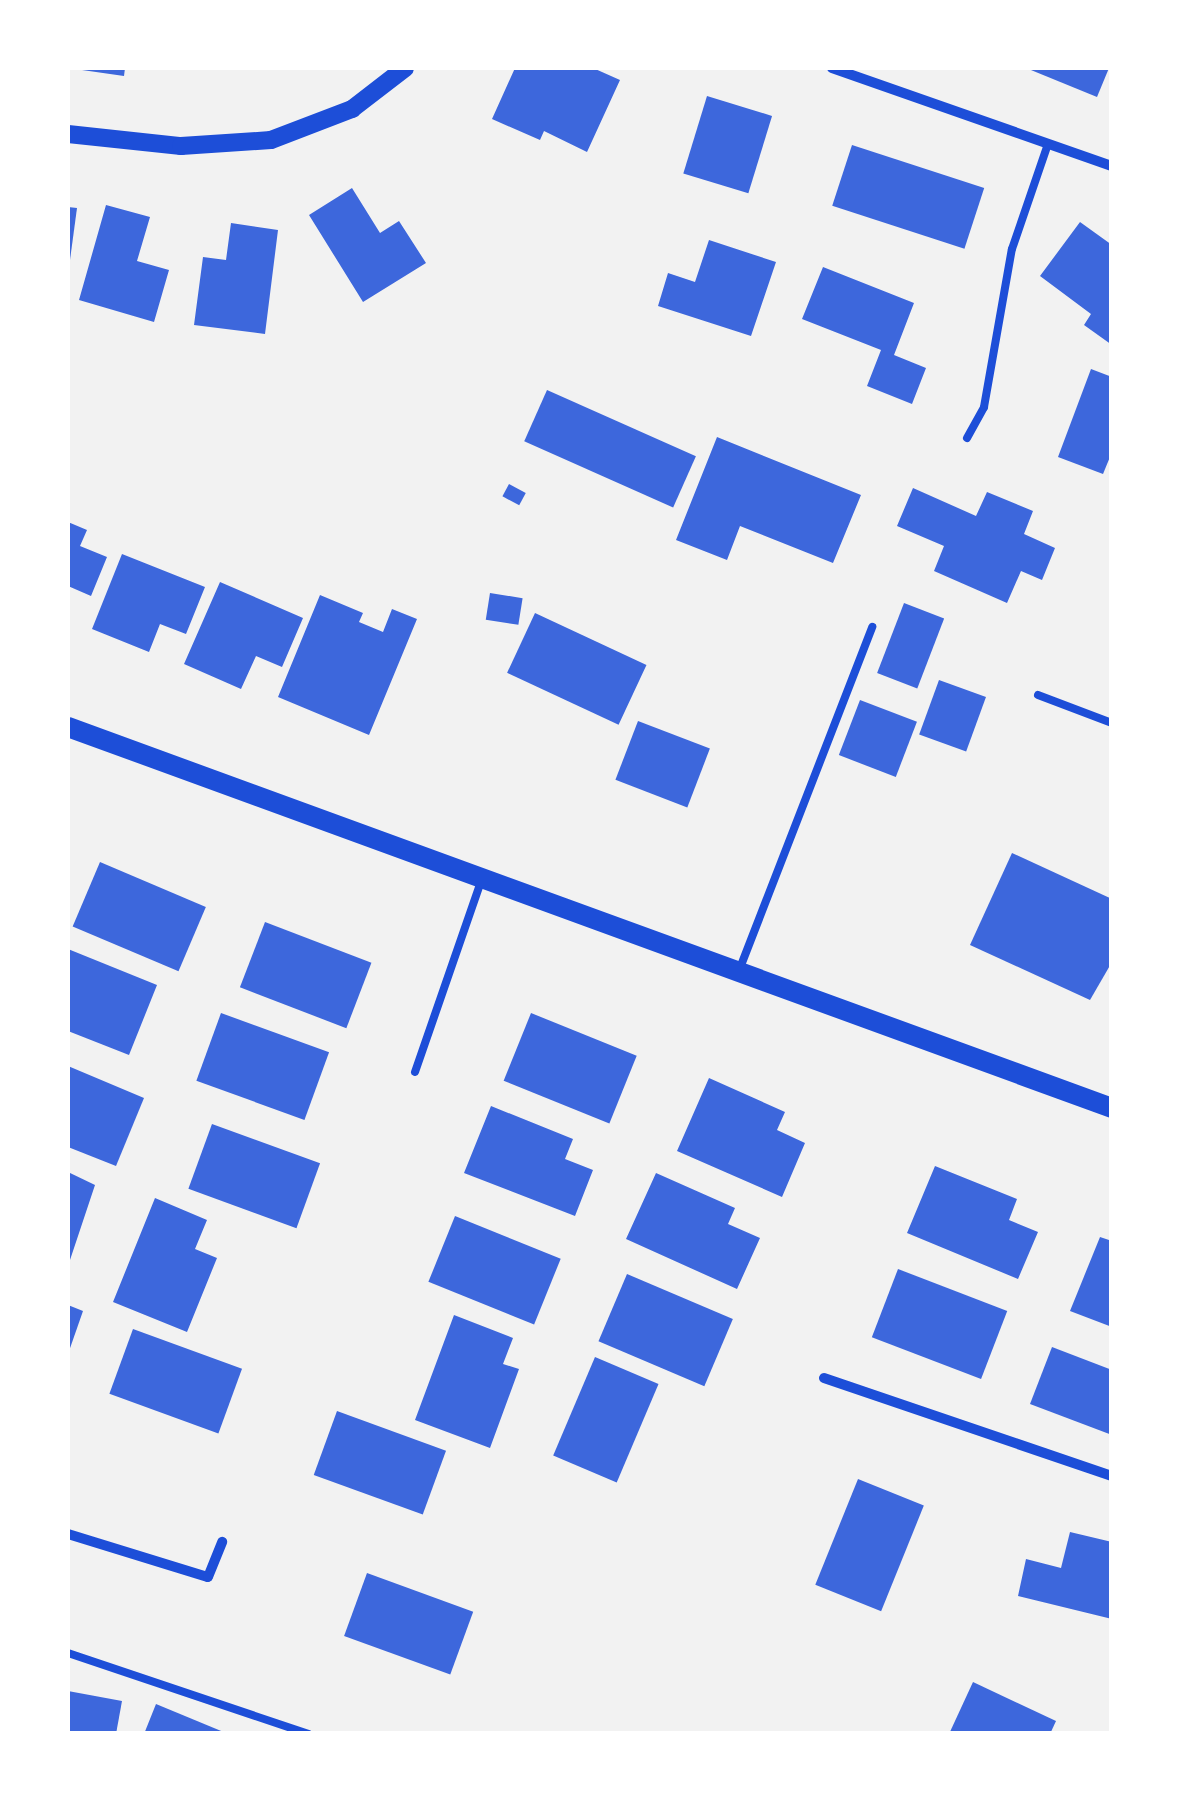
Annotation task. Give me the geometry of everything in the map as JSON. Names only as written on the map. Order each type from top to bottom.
[{"type":"main road","points":[[68,727],[1112,1108]]},
{"type":"street","points":[[68,134],[181,146],[272,140],[352,109],[406,68]]},
{"type":"street","points":[[832,68],[850,70],[1112,166]]},
{"type":"street","points":[[824,1378],[1112,1476]]},
{"type":"street","points":[[68,1534],[208,1577],[222,1542]]},
{"type":"lane","points":[[967,438],[984,408],[1012,249],[1048,144]]},
{"type":"lane","points":[[739,972],[872,627]]},
{"type":"lane","points":[[1038,696],[1112,723]]},
{"type":"lane","points":[[415,1072],[482,878]]},
{"type":"lane","points":[[68,1653],[308,1734]]},
{"type":"building","points":[[68,68],[125,68],[124,76]]},
{"type":"building","points":[[515,68],[593,68],[620,80],[587,152],[544,131],[540,140],[492,119]]},
{"type":"building","points":[[1026,68],[1109,68],[1097,97]]},
{"type":"building","points":[[707,96],[772,116],[748,193],[683,173]]},
{"type":"building","points":[[852,145],[984,188],[964,249],[832,206]]},
{"type":"building","points":[[352,188],[380,233],[399,221],[426,263],[363,302],[309,215]]},
{"type":"building","points":[[106,205],[150,217],[137,261],[169,270],[154,322],[79,300]]},
{"type":"building","points":[[68,207],[77,208],[70,260],[68,259]]},
{"type":"building","points":[[1080,222],[1112,245],[1112,345],[1084,325],[1091,314],[1040,276]]},
{"type":"building","points":[[231,223],[278,230],[265,334],[194,325],[203,257],[226,260]]},
{"type":"building","points":[[709,240],[776,262],[751,336],[658,306],[668,273],[695,282]]},
{"type":"building","points":[[823,267],[914,303],[894,355],[926,368],[912,404],[867,386],[881,350],[802,319]]},
{"type":"building","points":[[1091,369],[1112,377],[1112,452],[1103,474],[1058,457]]},
{"type":"building","points":[[547,390],[696,456],[673,507],[524,441]]},
{"type":"building","points":[[717,437],[861,495],[833,563],[740,526],[727,560],[676,540]]},
{"type":"building","points":[[509,484],[526,493],[519,505],[502,496]]},
{"type":"building","points":[[913,488],[976,516],[987,492],[1033,511],[1024,534],[1055,548],[1042,580],[1021,571],[1007,603],[934,571],[944,546],[897,526]]},
{"type":"building","points":[[68,522],[87,530],[80,546],[107,557],[91,596],[68,586]]},
{"type":"building","points":[[122,554],[205,587],[186,634],[160,624],[149,652],[92,629]]},
{"type":"building","points":[[220,582],[303,618],[282,667],[256,656],[241,689],[184,664]]},
{"type":"building","points":[[490,593],[523,598],[518,625],[486,620]]},
{"type":"building","points":[[320,595],[363,613],[359,622],[383,632],[392,609],[417,619],[369,735],[278,697]]},
{"type":"building","points":[[904,603],[944,618],[917,688],[877,673]]},
{"type":"building","points":[[535,613],[646,665],[619,725],[507,673]]},
{"type":"building","points":[[939,680],[986,697],[966,752],[919,735]]},
{"type":"building","points":[[860,700],[917,722],[896,777],[839,755]]},
{"type":"building","points":[[638,721],[710,749],[687,807],[615,780]]},
{"type":"building","points":[[1012,853],[1112,899],[1112,962],[1090,1000],[970,945]]},
{"type":"building","points":[[100,862],[206,907],[179,971],[73,926]]},
{"type":"building","points":[[265,922],[371,963],[346,1028],[240,987]]},
{"type":"building","points":[[68,949],[157,985],[129,1055],[68,1031]]},
{"type":"building","points":[[221,1013],[329,1052],[304,1120],[196,1081]]},
{"type":"building","points":[[531,1013],[637,1056],[609,1123],[504,1081]]},
{"type":"building","points":[[68,1066],[144,1098],[116,1166],[68,1147]]},
{"type":"building","points":[[709,1078],[785,1112],[777,1130],[805,1143],[782,1197],[677,1151]]},
{"type":"building","points":[[491,1106],[573,1139],[565,1159],[593,1170],[575,1216],[464,1173]]},
{"type":"building","points":[[212,1124],[320,1163],[296,1228],[188,1189]]},
{"type":"building","points":[[935,1166],[1017,1199],[1009,1220],[1038,1232],[1018,1279],[907,1233]]},
{"type":"building","points":[[68,1172],[95,1185],[68,1266]]},
{"type":"building","points":[[656,1173],[735,1208],[728,1224],[760,1238],[737,1289],[626,1239]]},
{"type":"building","points":[[155,1198],[207,1220],[195,1249],[217,1258],[187,1332],[113,1302]]},
{"type":"building","points":[[455,1216],[561,1259],[534,1325],[428,1282]]},
{"type":"building","points":[[1100,1237],[1112,1241],[1112,1327],[1070,1311]]},
{"type":"building","points":[[898,1269],[1007,1311],[981,1379],[872,1337]]},
{"type":"building","points":[[627,1274],[733,1319],[704,1386],[598,1341]]},
{"type":"building","points":[[68,1305],[83,1311],[68,1354]]},
{"type":"building","points":[[454,1315],[513,1338],[503,1364],[519,1369],[490,1448],[415,1420]]},
{"type":"building","points":[[133,1329],[242,1369],[218,1434],[109,1394]]},
{"type":"building","points":[[1052,1347],[1112,1370],[1112,1435],[1030,1404]]},
{"type":"building","points":[[595,1357],[659,1384],[617,1482],[553,1455]]},
{"type":"building","points":[[337,1411],[446,1451],[423,1515],[314,1475]]},
{"type":"building","points":[[858,1479],[924,1506],[881,1611],[815,1585]]},
{"type":"building","points":[[1070,1532],[1112,1542],[1112,1619],[1018,1596],[1026,1559],[1061,1568]]},
{"type":"building","points":[[367,1573],[473,1612],[450,1675],[344,1636]]},
{"type":"building","points":[[973,1682],[1056,1721],[1050,1734],[949,1734]]},
{"type":"building","points":[[68,1691],[122,1701],[116,1734],[68,1734]]},
{"type":"building","points":[[156,1704],[226,1733],[226,1734],[144,1734]]}]
